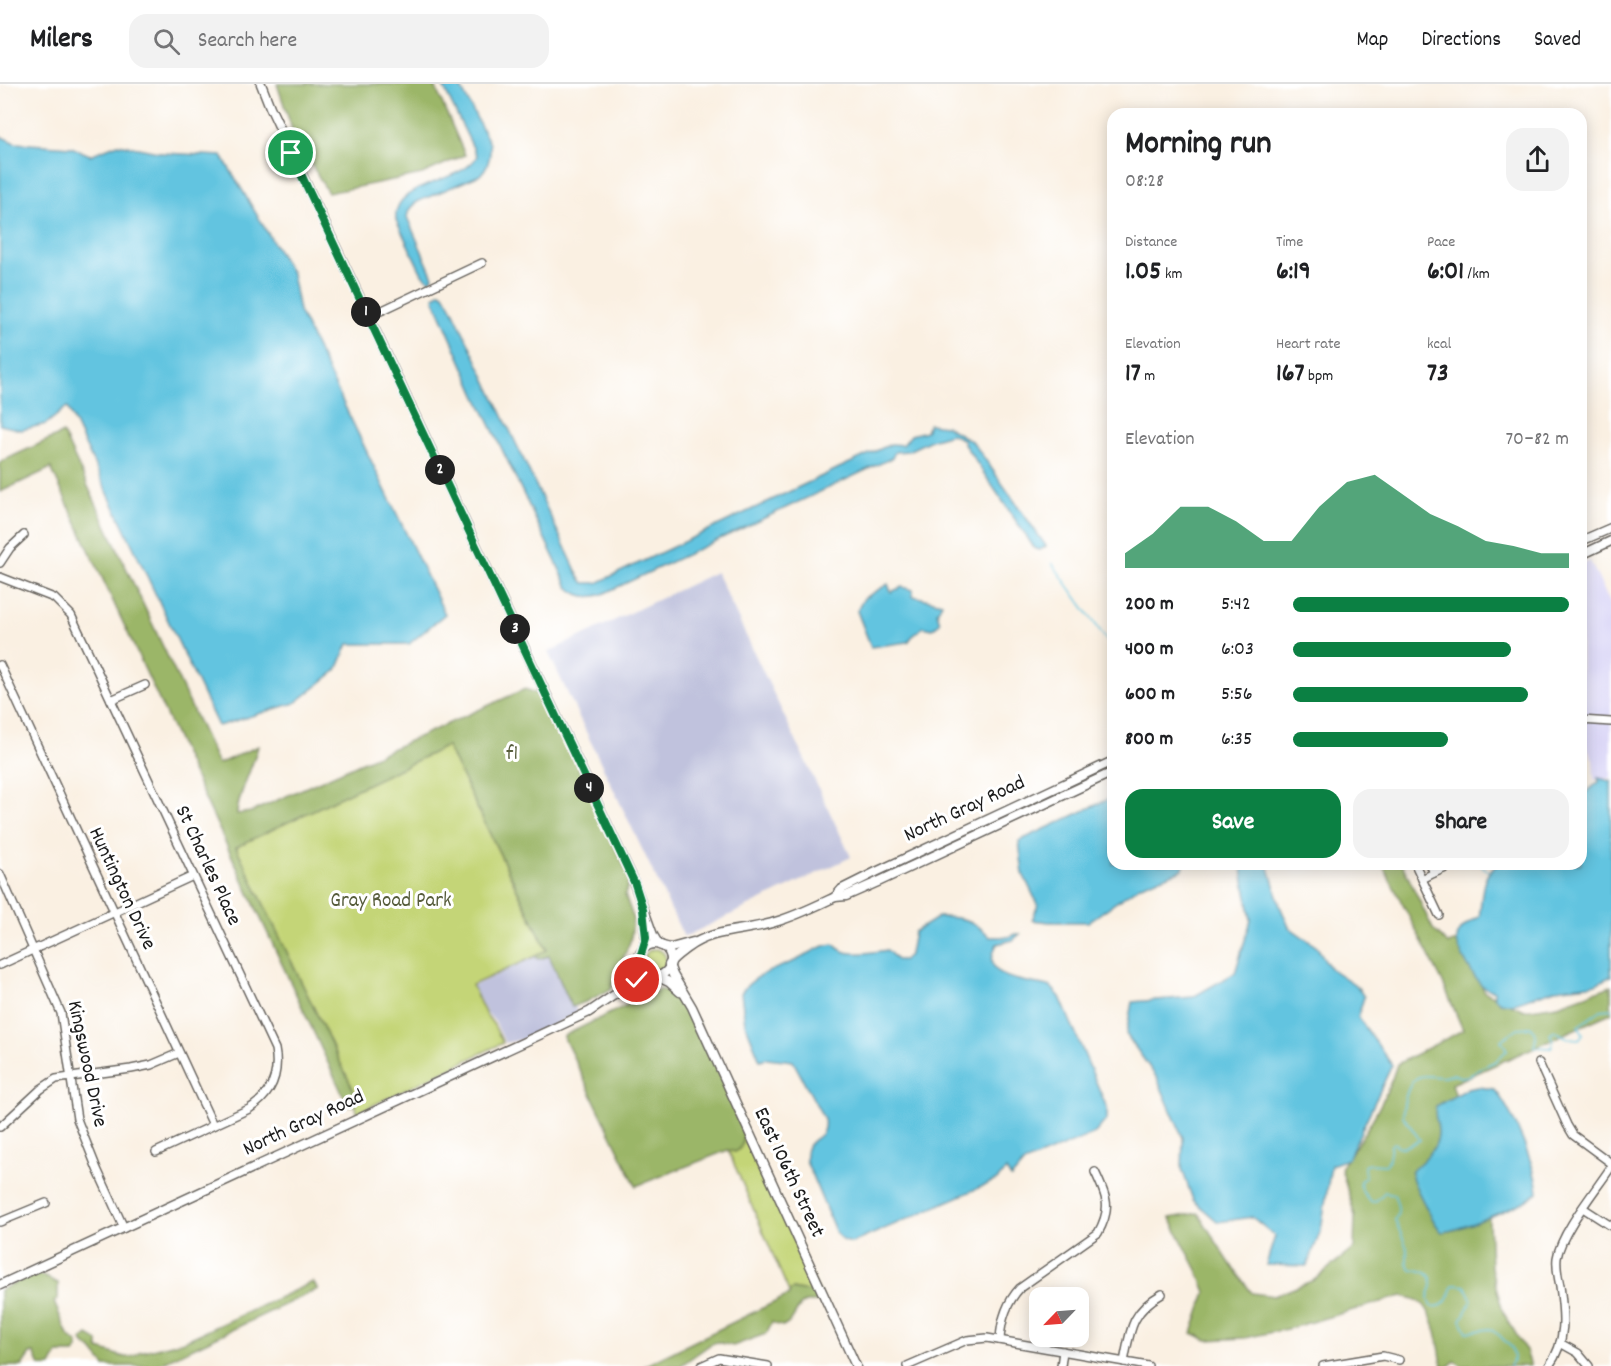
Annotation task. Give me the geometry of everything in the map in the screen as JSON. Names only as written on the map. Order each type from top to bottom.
[{"type":"street","points":[[261,84],[368,317],[632,877],[653,934],[669,955],[670,964],[666,971],[653,975],[642,970],[639,961],[646,939],[643,909]]},
{"type":"street","points":[[368,317],[482,263]]},
{"type":"street","points":[[1587,539],[1611,528]]},
{"type":"street","points":[[0,563],[10,548],[24,535]]},
{"type":"street","points":[[1587,552],[1611,541]]},
{"type":"street","name":"St Charles Place","points":[[0,577],[54,598],[71,615],[268,1033],[277,1059],[277,1070],[272,1085],[261,1100],[249,1109],[156,1152]]},
{"type":"street","name":"Huntington Drive","points":[[0,665],[213,1125]]},
{"type":"street","points":[[111,700],[145,685]]},
{"type":"street","points":[[1587,720],[1611,722]]},
{"type":"street","name":"North Gray Road","points":[[835,897],[842,889],[876,872],[1107,764]]},
{"type":"street","name":"North Gray Road","points":[[660,945],[671,948],[722,931],[778,922],[835,897],[846,896],[880,881],[1107,775]]},
{"type":"street","points":[[1418,870],[1439,915]]},
{"type":"street","points":[[1422,879],[1441,870]]},
{"type":"street","name":"Kingswood Drive","points":[[0,874],[61,1013],[77,1119],[124,1228]]},
{"type":"street","points":[[0,965],[193,876]]},
{"type":"street","name":"North Gray Road","points":[[670,964],[675,956],[694,942]]},
{"type":"street","points":[[642,950],[649,945],[660,945]]},
{"type":"street","name":"North Gray Road","points":[[620,991],[639,961]]},
{"type":"street","name":"East 106th Street","points":[[670,964],[692,1007],[856,1366]]},
{"type":"street","name":"North Gray Road","points":[[0,1285],[574,1019],[600,1006],[642,977],[653,975]]},
{"type":"street","name":"East 106th Street","points":[[653,975],[669,982],[685,996]]},
{"type":"street","points":[[0,1127],[41,1089],[56,1079],[132,1069],[150,1065],[179,1053]]},
{"type":"street","points":[[1539,1063],[1573,1135],[1611,1165],[1566,1233],[1560,1246],[1557,1260],[1564,1322],[1560,1343],[1549,1366]]},
{"type":"street","points":[[1000,1340],[1005,1310],[1012,1296],[1098,1233],[1107,1205],[1105,1192],[1095,1172]]},
{"type":"street","points":[[0,1222],[45,1203]]},
{"type":"street","points":[[1584,1208],[1611,1226]]},
{"type":"street","points":[[1124,1362],[1129,1333],[1136,1316],[1149,1301],[1162,1294]]},
{"type":"street","points":[[907,1366],[967,1340],[987,1338],[1148,1366]]},
{"type":"street","points":[[1560,1343],[1578,1353],[1589,1366]]},
{"type":"street","points":[[1061,1366],[1063,1351]]},
{"type":"street","points":[[1327,1366],[1383,1356],[1399,1360]]},
{"type":"street","points":[[701,1366],[719,1358],[768,1366]]},
{"type":"shaded area","points":[[1590,561],[1611,605],[1611,778],[1594,780],[1593,760],[1587,746],[1587,562]]},
{"type":"shaded area","points":[[716,572],[851,857],[684,937],[548,652]]},
{"type":"shaded area","points":[[548,951],[578,1013],[525,1039],[505,1043],[473,986]]},
{"type":"green space","points":[[277,84],[434,84],[465,155],[422,174],[328,193],[293,132]]},
{"type":"green space","name":"f1","points":[[63,433],[218,764],[258,746],[240,798],[237,814],[251,812],[525,689],[545,696],[630,878],[625,895],[633,917],[631,939],[611,989],[572,1007],[549,956],[538,959],[535,956],[547,950],[447,746],[236,847],[353,1089],[356,1105],[348,1106],[51,468],[0,492],[0,462]]},
{"type":"green space","name":"Gray Road Park","points":[[447,746],[547,951],[472,985],[503,1043],[357,1113],[353,1089],[236,847]]},
{"type":"green space","points":[[1385,870],[1405,870],[1433,929],[1448,944],[1458,941],[1485,992],[1524,1010],[1558,1005],[1611,986],[1611,1013],[1452,1084],[1488,1197],[1491,1268],[1503,1312],[1526,1351],[1531,1366],[1462,1366],[1455,1361],[1449,1366],[1442,1366],[1436,1331],[1425,1307],[1414,1299],[1402,1296],[1287,1329],[1245,1338],[1207,1340],[1192,1333],[1206,1292],[1170,1218],[1198,1213],[1252,1293],[1274,1296],[1314,1280],[1354,1248],[1355,1216],[1341,1168],[1380,1106],[1397,1064],[1463,1030],[1442,981]]},
{"type":"green space","points":[[651,949],[659,949],[666,956],[666,964],[659,971],[651,971],[644,964],[644,956]]},
{"type":"green space","points":[[660,989],[670,992],[697,1021],[743,1126],[743,1141],[739,1150],[735,1152],[728,1150],[636,1186],[563,1036]]},
{"type":"green space","points":[[743,1126],[819,1293],[793,1289],[789,1292],[728,1150],[735,1152],[743,1141]]},
{"type":"green space","points":[[36,1273],[58,1283],[58,1299],[54,1302],[68,1335],[78,1344],[78,1349],[74,1353],[58,1353],[51,1366],[40,1366],[34,1353],[30,1354],[23,1366],[0,1366],[0,1290]]},
{"type":"green space","points":[[313,1282],[318,1289],[155,1366],[105,1366],[82,1340],[88,1335],[98,1341],[98,1349],[130,1357],[140,1352],[184,1341]]},
{"type":"green space","points":[[793,1289],[819,1293],[820,1302],[805,1302],[788,1324],[784,1326],[772,1322],[766,1334],[733,1346],[717,1342],[711,1344],[680,1366],[644,1366],[789,1295]]},
{"type":"water","points":[[442,84],[459,84],[490,144],[490,153],[489,161],[480,175],[419,201],[408,212],[407,217],[433,277],[430,281],[422,274],[396,220],[397,207],[405,197],[458,172],[477,156]]},
{"type":"water","points":[[0,136],[15,143],[71,147],[90,155],[118,144],[163,153],[222,156],[292,274],[299,311],[445,614],[409,644],[348,644],[337,670],[295,703],[218,726],[67,407],[46,424],[21,430],[0,425]]},
{"type":"water","points":[[440,292],[444,294],[452,308],[579,577],[584,583],[597,583],[891,444],[903,445],[911,435],[926,431],[929,424],[946,426],[973,442],[1046,546],[1040,550],[1035,549],[964,444],[964,440],[951,434],[908,451],[895,452],[892,458],[605,593],[590,597],[581,595],[568,587],[476,395],[436,304],[434,297]]},
{"type":"water","points":[[888,584],[891,592],[902,587],[913,590],[913,596],[942,603],[937,612],[940,623],[932,629],[924,627],[908,642],[871,647],[857,611],[864,598]]},
{"type":"water","points":[[1598,778],[1611,781],[1611,976],[1596,984],[1555,989],[1512,1004],[1500,1002],[1494,997],[1494,991],[1481,985],[1471,970],[1459,949],[1458,935],[1465,925],[1479,917],[1483,888],[1491,870],[1587,870],[1587,791],[1599,782]]},
{"type":"water","points":[[1107,800],[1107,870],[1182,870],[1141,885],[1088,922],[1032,920],[1038,905],[1023,874],[1019,841]]},
{"type":"water","points":[[1242,870],[1270,870],[1289,927],[1317,947],[1330,968],[1357,986],[1364,997],[1358,1017],[1392,1065],[1348,1159],[1331,1165],[1321,1230],[1307,1266],[1266,1265],[1275,1236],[1252,1217],[1218,1222],[1193,1200],[1182,1169],[1183,1138],[1157,1078],[1126,1034],[1132,1002],[1193,997],[1235,973],[1251,920]]},
{"type":"water","points":[[938,917],[967,920],[990,937],[1020,934],[1013,940],[997,944],[992,957],[994,966],[1009,978],[1051,987],[1060,997],[1107,1108],[1107,1119],[1095,1133],[1024,1163],[1011,1178],[1006,1170],[997,1180],[852,1243],[843,1241],[836,1233],[806,1161],[808,1146],[822,1132],[824,1119],[793,1061],[767,1058],[760,1060],[745,1023],[741,993],[767,972],[829,945],[834,944],[844,952],[851,953],[887,950],[897,960],[904,960],[910,954],[914,932]]},
{"type":"water","points":[[1478,1087],[1494,1089],[1508,1110],[1528,1153],[1538,1192],[1521,1203],[1492,1216],[1442,1232],[1424,1203],[1411,1172],[1436,1144],[1438,1131],[1436,1106],[1467,1089]]},
{"type":"waterway","points":[[1052,563],[1107,641]]},
{"type":"waterway","points":[[1510,1366],[1514,1357],[1512,1348],[1499,1335],[1490,1329],[1467,1332],[1461,1320],[1472,1300],[1465,1286],[1455,1285],[1443,1304],[1431,1306],[1428,1299],[1432,1285],[1430,1277],[1422,1271],[1411,1269],[1407,1263],[1407,1248],[1395,1220],[1398,1210],[1394,1194],[1385,1192],[1372,1202],[1363,1193],[1360,1184],[1360,1181],[1365,1178],[1364,1166],[1386,1165],[1391,1145],[1394,1143],[1399,1147],[1404,1147],[1420,1140],[1403,1116],[1404,1104],[1414,1080],[1424,1076],[1442,1077],[1453,1074],[1461,1077],[1469,1076],[1496,1061],[1507,1050],[1501,1040],[1518,1028],[1532,1027],[1536,1037],[1534,1047],[1551,1048],[1553,1041],[1550,1034],[1555,1031],[1568,1038],[1579,1039],[1583,1034],[1578,1026],[1601,1010],[1611,1009]]},
{"type":"route","points":[[291,153],[635,884],[643,909],[646,938],[639,961],[642,970],[650,975],[637,980]]}]
